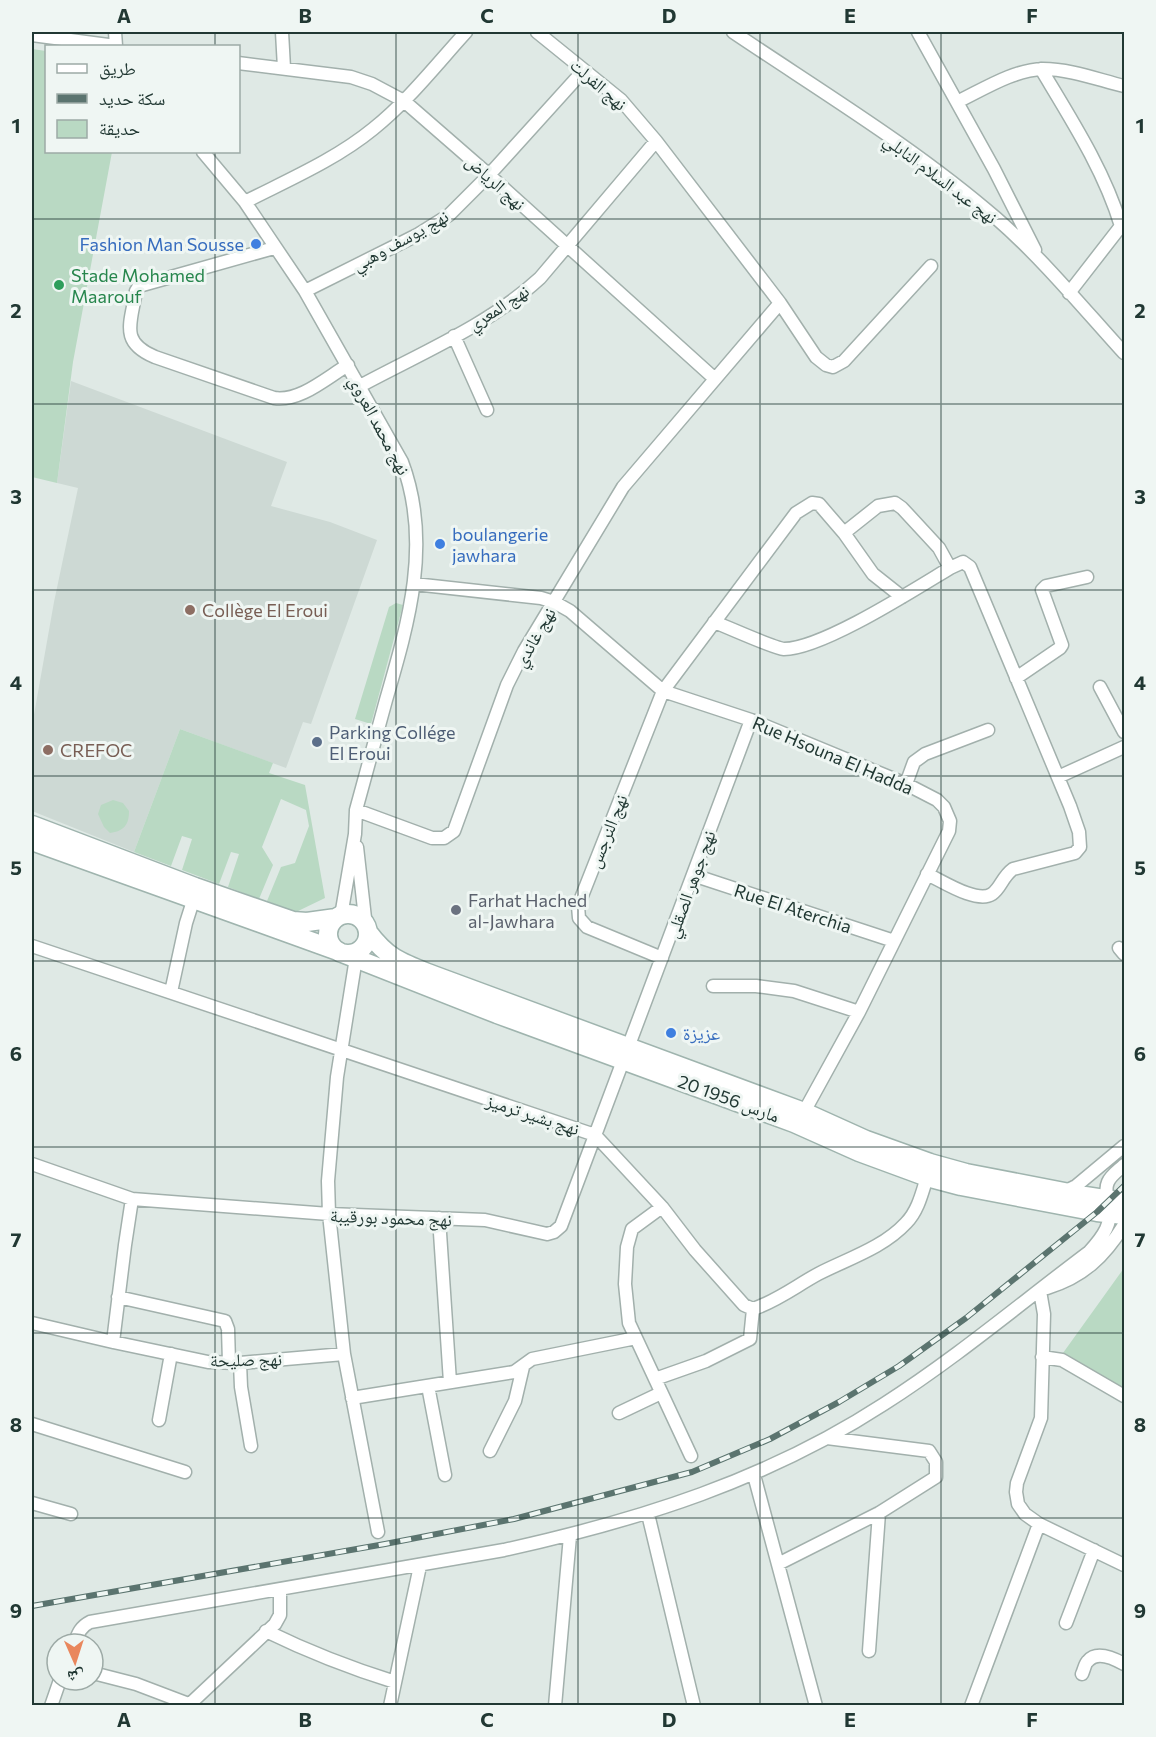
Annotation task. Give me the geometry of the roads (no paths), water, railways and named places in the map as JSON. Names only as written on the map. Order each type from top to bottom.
[{"type":"main road","points":[[32,825],[195,887],[293,921],[307,922],[339,917],[353,915],[359,918],[367,929],[366,942],[349,953],[333,947],[328,935],[329,929],[339,917]]},
{"type":"main road","name":"20 مارس 1956","points":[[32,841],[194,901],[349,953],[497,1014],[627,1053],[804,1112],[866,1140],[930,1163],[966,1173],[1064,1192],[1119,1211]]},
{"type":"main road","name":"20 مارس 1956","points":[[367,929],[381,950],[400,962],[627,1053],[859,1152],[927,1177],[972,1188],[1119,1211]]},
{"type":"street","points":[[282,32],[284,68]]},
{"type":"street","points":[[244,202],[350,146],[372,130],[404,102],[466,32]]},
{"type":"street","name":"نهج الفرلت","points":[[537,32],[621,100],[656,141],[780,303],[816,357],[826,365],[836,366],[849,356],[931,266]]},
{"type":"street","name":"نهج عبد السلام النابلي","points":[[733,32],[943,175],[997,219],[1039,260],[1125,353]]},
{"type":"street","points":[[918,32],[994,169],[1039,260]]},
{"type":"street","points":[[32,35],[108,45]]},
{"type":"street","name":"نهج الرياض","points":[[240,63],[328,73],[362,80],[404,102],[489,175],[715,379]]},
{"type":"street","points":[[957,102],[1014,75],[1041,69],[1057,70],[1125,86]]},
{"type":"street","points":[[1041,69],[1076,128],[1112,196],[1123,223],[1069,293]]},
{"type":"street","name":"نهج يوسف وهبي","points":[[305,291],[440,221],[460,205],[489,175],[584,70]]},
{"type":"street","name":"نهج المعري","points":[[360,386],[454,336],[521,296],[540,278],[656,141]]},
{"type":"street","name":"نهج محمد العروي","points":[[204,153],[244,202],[305,291],[402,462],[410,483],[417,524],[414,584],[406,629],[356,810],[355,834],[339,917]]},
{"type":"street","points":[[274,248],[139,286],[136,291],[130,332],[132,341],[144,352],[155,357],[283,400],[296,396],[348,365]]},
{"type":"street","name":"نهج غاندي","points":[[356,810],[432,838],[444,838],[454,831],[507,685],[524,651],[623,487],[780,303]]},
{"type":"street","points":[[454,336],[487,410]]},
{"type":"street","name":"نهج النرجس","points":[[662,958],[587,927],[579,918],[578,906],[663,691],[796,513],[812,502],[819,504],[844,533]]},
{"type":"street","points":[[902,597],[873,574],[844,533],[878,506],[895,503],[902,508],[939,548],[950,568]]},
{"type":"street","points":[[714,621],[782,649],[802,646],[902,597],[950,568],[963,562],[970,567],[1058,777],[1079,832],[1080,847],[1075,853],[1013,869],[1005,875],[994,892],[985,896],[978,897],[927,874]]},
{"type":"street","points":[[1016,678],[1062,645],[1042,590],[1046,586],[1087,577]]},
{"type":"street","name":"Rue Hsouna El Hadda","points":[[414,584],[541,598],[554,602],[570,610],[663,691],[751,720],[906,784],[937,800],[944,807],[950,821],[949,831],[859,1012],[804,1112]]},
{"type":"street","points":[[1100,687],[1125,732]]},
{"type":"street","name":"نهج جوهر الصقلي","points":[[627,1053],[751,720]]},
{"type":"street","points":[[906,784],[914,762],[926,754],[988,730]]},
{"type":"street","points":[[1058,777],[1125,747]]},
{"type":"street","points":[[355,834],[367,929]]},
{"type":"street","name":"Rue El Aterchia","points":[[693,875],[894,941]]},
{"type":"street","points":[[171,992],[186,923],[194,901]]},
{"type":"street","name":"نهج بشير ترميز","points":[[32,946],[595,1135],[662,1208],[695,1251],[744,1305],[753,1309]]},
{"type":"street","points":[[349,953],[342,1051],[337,1077],[328,1181],[329,1214],[344,1354],[378,1532]]},
{"type":"street","points":[[713,986],[756,986],[794,991],[859,1012]]},
{"type":"street","name":"نهج محمود بورقيبة","points":[[32,1164],[132,1199],[329,1214],[485,1220],[547,1234],[561,1226],[627,1053]]},
{"type":"street","points":[[1064,1192],[1076,1186],[1125,1146]]},
{"type":"street","points":[[1040,1291],[1067,1282],[1090,1266],[1110,1247],[1119,1211],[1106,1188],[1112,1175],[1125,1165]]},
{"type":"street","points":[[654,1379],[706,1361],[750,1339],[753,1309],[769,1304],[818,1275],[882,1243],[907,1222],[916,1209],[927,1177]]},
{"type":"street","points":[[113,1342],[132,1199]]},
{"type":"street","points":[[662,1208],[632,1229],[627,1248],[625,1284],[629,1323],[691,1456]]},
{"type":"street","points":[[79,1632],[90,1622],[420,1566],[570,1536],[648,1514],[754,1475],[827,1438],[884,1405],[939,1367],[1040,1291],[1097,1243],[1119,1211]]},
{"type":"street","points":[[439,1218],[450,1382]]},
{"type":"street","points":[[1040,1291],[1044,1314],[1041,1418],[1017,1483],[1018,1504],[1025,1514],[1039,1524],[1125,1565]]},
{"type":"street","points":[[118,1297],[225,1321],[241,1387],[251,1446]]},
{"type":"street","name":"نهج صليحة","points":[[32,1323],[208,1362],[235,1363],[344,1354]]},
{"type":"street","points":[[352,1398],[514,1372],[532,1359],[636,1338]]},
{"type":"street","points":[[159,1420],[171,1354]]},
{"type":"street","points":[[1042,1357],[1062,1360],[1125,1396]]},
{"type":"street","points":[[490,1452],[515,1401],[523,1367]]},
{"type":"street","points":[[428,1386],[445,1475]]},
{"type":"street","points":[[619,1413],[662,1393]]},
{"type":"street","points":[[32,1424],[185,1472]]},
{"type":"street","points":[[778,1564],[879,1513],[936,1477],[938,1471],[936,1462],[929,1451],[827,1438]]},
{"type":"street","points":[[754,1475],[816,1706]]},
{"type":"street","points":[[32,1503],[71,1514]]},
{"type":"street","points":[[869,1651],[879,1513]]},
{"type":"street","points":[[648,1514],[694,1706]]},
{"type":"street","points":[[970,1706],[1039,1524]]},
{"type":"street","points":[[555,1706],[570,1536]]},
{"type":"street","points":[[1066,1623],[1094,1550]]},
{"type":"street","points":[[390,1706],[420,1566]]},
{"type":"street","points":[[105,1676],[193,1704],[275,1624],[280,1616],[280,1590]]},
{"type":"street","points":[[266,1631],[351,1669],[395,1682]]},
{"type":"street","points":[[1082,1674],[1088,1661],[1096,1656],[1107,1657],[1125,1664]]},
{"type":"railway","points":[[32,1606],[514,1519],[692,1472],[770,1439],[899,1366],[966,1318],[1097,1212],[1124,1186]]},
{"type":"place","name":"Fashion Man Sousse","points":[[256,244]]},
{"type":"place","name":"Stade Mohamed Maarouf","points":[[59,285]]},
{"type":"place","name":"boulangerie jawhara","points":[[440,544]]},
{"type":"place","name":"Collège El Eroui","points":[[190,610]]},
{"type":"place","name":"Parking Collége El Eroui","points":[[317,742]]},
{"type":"place","name":"CREFOC","points":[[48,750]]},
{"type":"place","name":"Farhat Hached al-Jawhara","points":[[456,910]]},
{"type":"place","name":"عزيزة","points":[[671,1033]]}]
